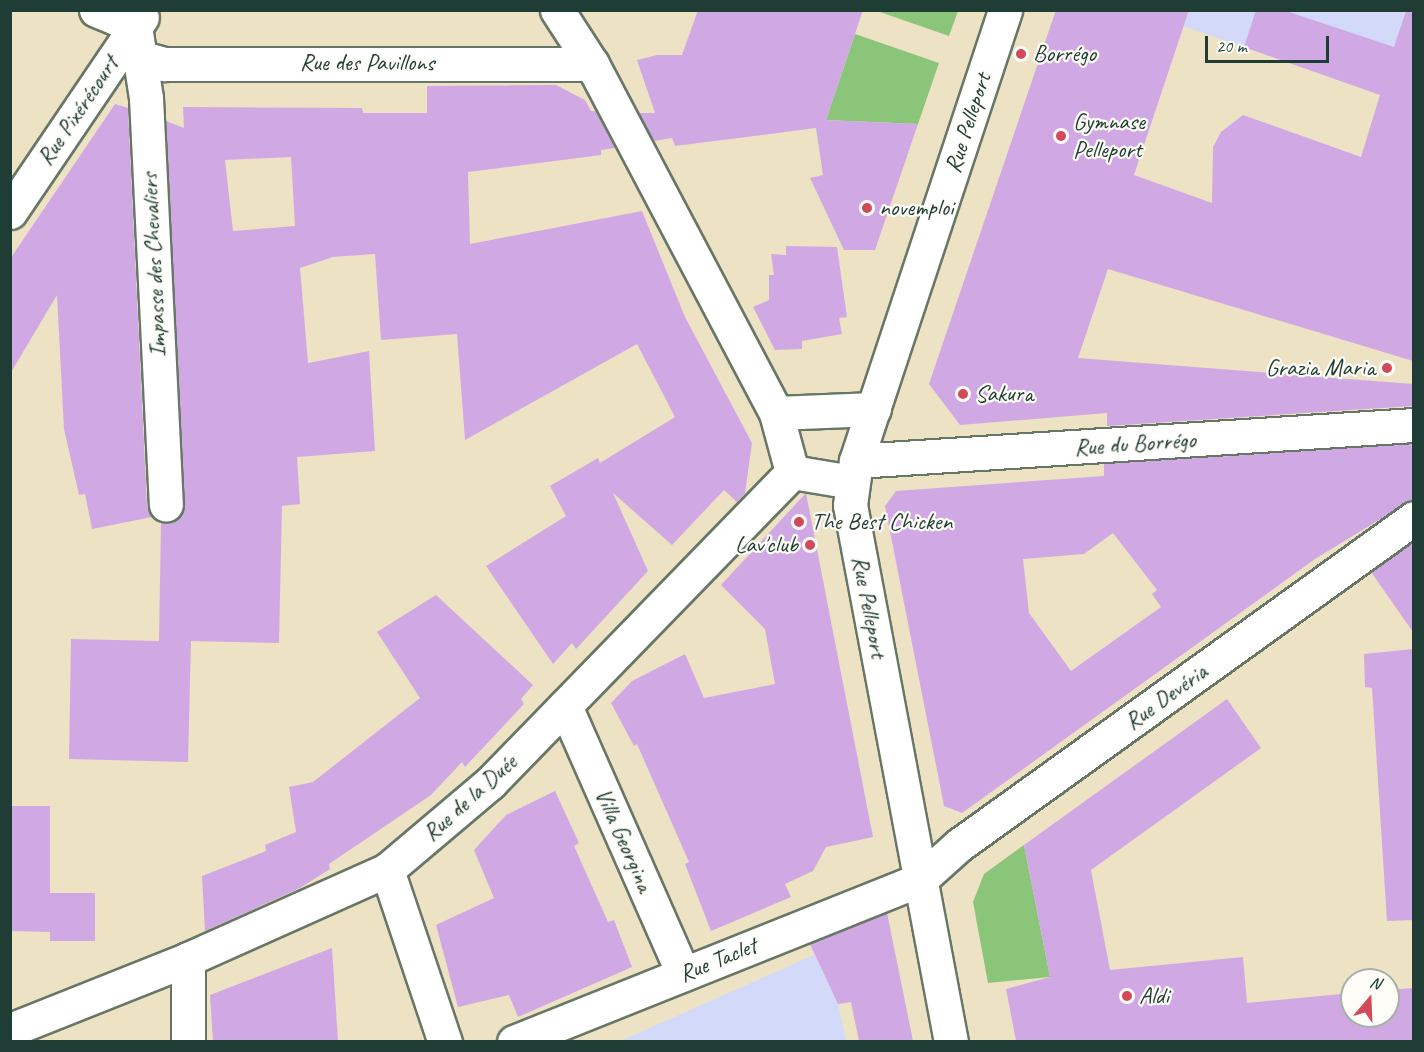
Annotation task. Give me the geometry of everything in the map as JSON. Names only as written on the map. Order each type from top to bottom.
[{"type":"street","points":[[96,10],[141,18]]},
{"type":"street","points":[[557,10],[592,64],[776,413],[792,472],[854,472]]},
{"type":"street","name":"Rue Pelleport","points":[[951,1041],[850,505],[854,472],[1005,10]]},
{"type":"street","name":"Impasse des Chevaliers","points":[[141,18],[166,505]]},
{"type":"street","name":"Rue Pixérécourt","points":[[10,212],[141,18]]},
{"type":"street","name":"Rue des Pavillons","points":[[142,58],[165,64],[592,64]]},
{"type":"street","points":[[776,413],[874,409]]},
{"type":"street","name":"Rue du Borrégo","points":[[854,472],[1413,425]]},
{"type":"street","name":"Rue de la Duée","points":[[10,1030],[188,959],[387,870],[490,783],[792,472]]},
{"type":"street","name":"Rue Devéria","points":[[921,879],[959,845],[1413,518]]},
{"type":"street","name":"Villa Georgina","points":[[565,706],[683,974]]},
{"type":"street","points":[[387,870],[445,1041]]},
{"type":"street","name":"Rue Taclet","points":[[514,1041],[921,879]]},
{"type":"street","points":[[188,959],[188,1041]]},
{"type":"shaded area","points":[[1140,11],[1413,11],[1413,104],[1241,46]]},
{"type":"shaded area","points":[[809,942],[838,1004],[846,1041],[618,1042],[814,955]]},
{"type":"green space","points":[[877,11],[958,11],[949,36]]},
{"type":"green space","points":[[855,34],[939,63],[918,124],[826,120]]},
{"type":"green space","points":[[1024,845],[1050,977],[988,983],[973,902],[984,874]]},
{"type":"building","points":[[698,10],[863,10],[826,120],[918,124],[875,250],[844,250],[810,178],[823,175],[816,128],[675,146],[672,138],[654,141],[639,113],[655,113],[637,60],[657,55],[682,55]]},
{"type":"building","points":[[1056,10],[1189,10],[1134,175],[1212,203],[1213,147],[1221,132],[1243,115],[1361,157],[1380,95],[1244,47],[1256,10],[1283,10],[1394,47],[1406,11],[1413,13],[1413,361],[1108,269],[1078,358],[1413,384],[1413,406],[1107,426],[1107,413],[960,425],[929,384]]},
{"type":"building","points":[[556,85],[585,100],[591,111],[596,111],[615,148],[601,150],[601,155],[468,172],[470,244],[642,211],[685,317],[752,443],[745,493],[737,502],[724,490],[672,545],[613,493],[648,571],[576,649],[572,643],[553,664],[486,566],[566,516],[550,486],[598,458],[600,463],[675,417],[637,344],[465,440],[457,334],[381,340],[375,254],[333,257],[300,268],[308,363],[369,351],[375,451],[297,457],[300,504],[282,506],[279,643],[191,641],[188,762],[69,759],[71,639],[159,641],[161,522],[177,520],[185,505],[166,121],[184,128],[183,107],[362,108],[363,113],[427,113],[427,86]],"holes":[[[291,157],[295,226],[233,231],[225,160]]]},
{"type":"building","points":[[115,104],[128,108],[147,506],[152,517],[92,529],[85,494],[79,495],[64,429],[57,295],[10,374],[10,259]]},
{"type":"building","points":[[786,246],[837,247],[847,317],[839,318],[842,334],[802,341],[802,349],[775,350],[753,307],[769,300],[769,275],[774,275],[771,254],[786,255]]},
{"type":"building","points":[[1413,444],[1413,499],[1315,559],[962,813],[944,806],[885,506],[896,491],[1104,476],[1104,464]],"holes":[[[1113,533],[1157,590],[1152,594],[1161,607],[1071,671],[1029,613],[1023,559],[1084,554]]]},
{"type":"building","points":[[806,493],[873,837],[826,847],[813,871],[785,884],[791,897],[711,931],[685,864],[689,862],[637,744],[634,746],[611,703],[632,681],[685,654],[704,698],[775,684],[765,629],[721,585]]},
{"type":"building","points":[[1413,541],[1413,632],[1371,572]]},
{"type":"building","points":[[436,595],[533,685],[521,699],[524,704],[465,767],[462,762],[431,795],[329,864],[330,869],[300,888],[205,931],[202,876],[266,851],[265,845],[296,832],[289,787],[313,782],[420,698],[377,632]]},
{"type":"building","points":[[1413,649],[1413,920],[1387,921],[1372,688],[1365,687],[1364,654]]},
{"type":"building","points":[[1227,699],[1261,748],[1091,870],[1110,970],[1243,957],[1247,1003],[1340,994],[1340,1028],[1400,1028],[1400,989],[1413,988],[1413,1041],[1016,1041],[1006,989],[1050,977],[1024,845]]},
{"type":"building","points":[[555,791],[579,843],[574,846],[608,922],[614,920],[632,967],[518,1017],[509,995],[458,1007],[436,925],[494,898],[474,850],[506,815]]},
{"type":"building","points":[[10,806],[50,806],[50,893],[95,893],[95,941],[50,941],[50,932],[10,931]]},
{"type":"building","points":[[887,913],[913,1041],[859,1041],[851,1002],[838,1004],[810,944]]},
{"type":"building","points":[[332,948],[338,1041],[213,1041],[210,995]]},
{"type":"place","name":"Borrégo","points":[[1021,54]]},
{"type":"place","name":"Gymnase Pelleport","points":[[1061,136]]},
{"type":"place","name":"novemploi","points":[[867,208]]},
{"type":"place","name":"Grazia Maria","points":[[1387,368]]},
{"type":"place","name":"Sakura","points":[[963,394]]},
{"type":"place","name":"The Best Chicken","points":[[799,522]]},
{"type":"place","name":"Lav'club","points":[[810,545]]},
{"type":"place","name":"Aldi","points":[[1127,996]]}]
